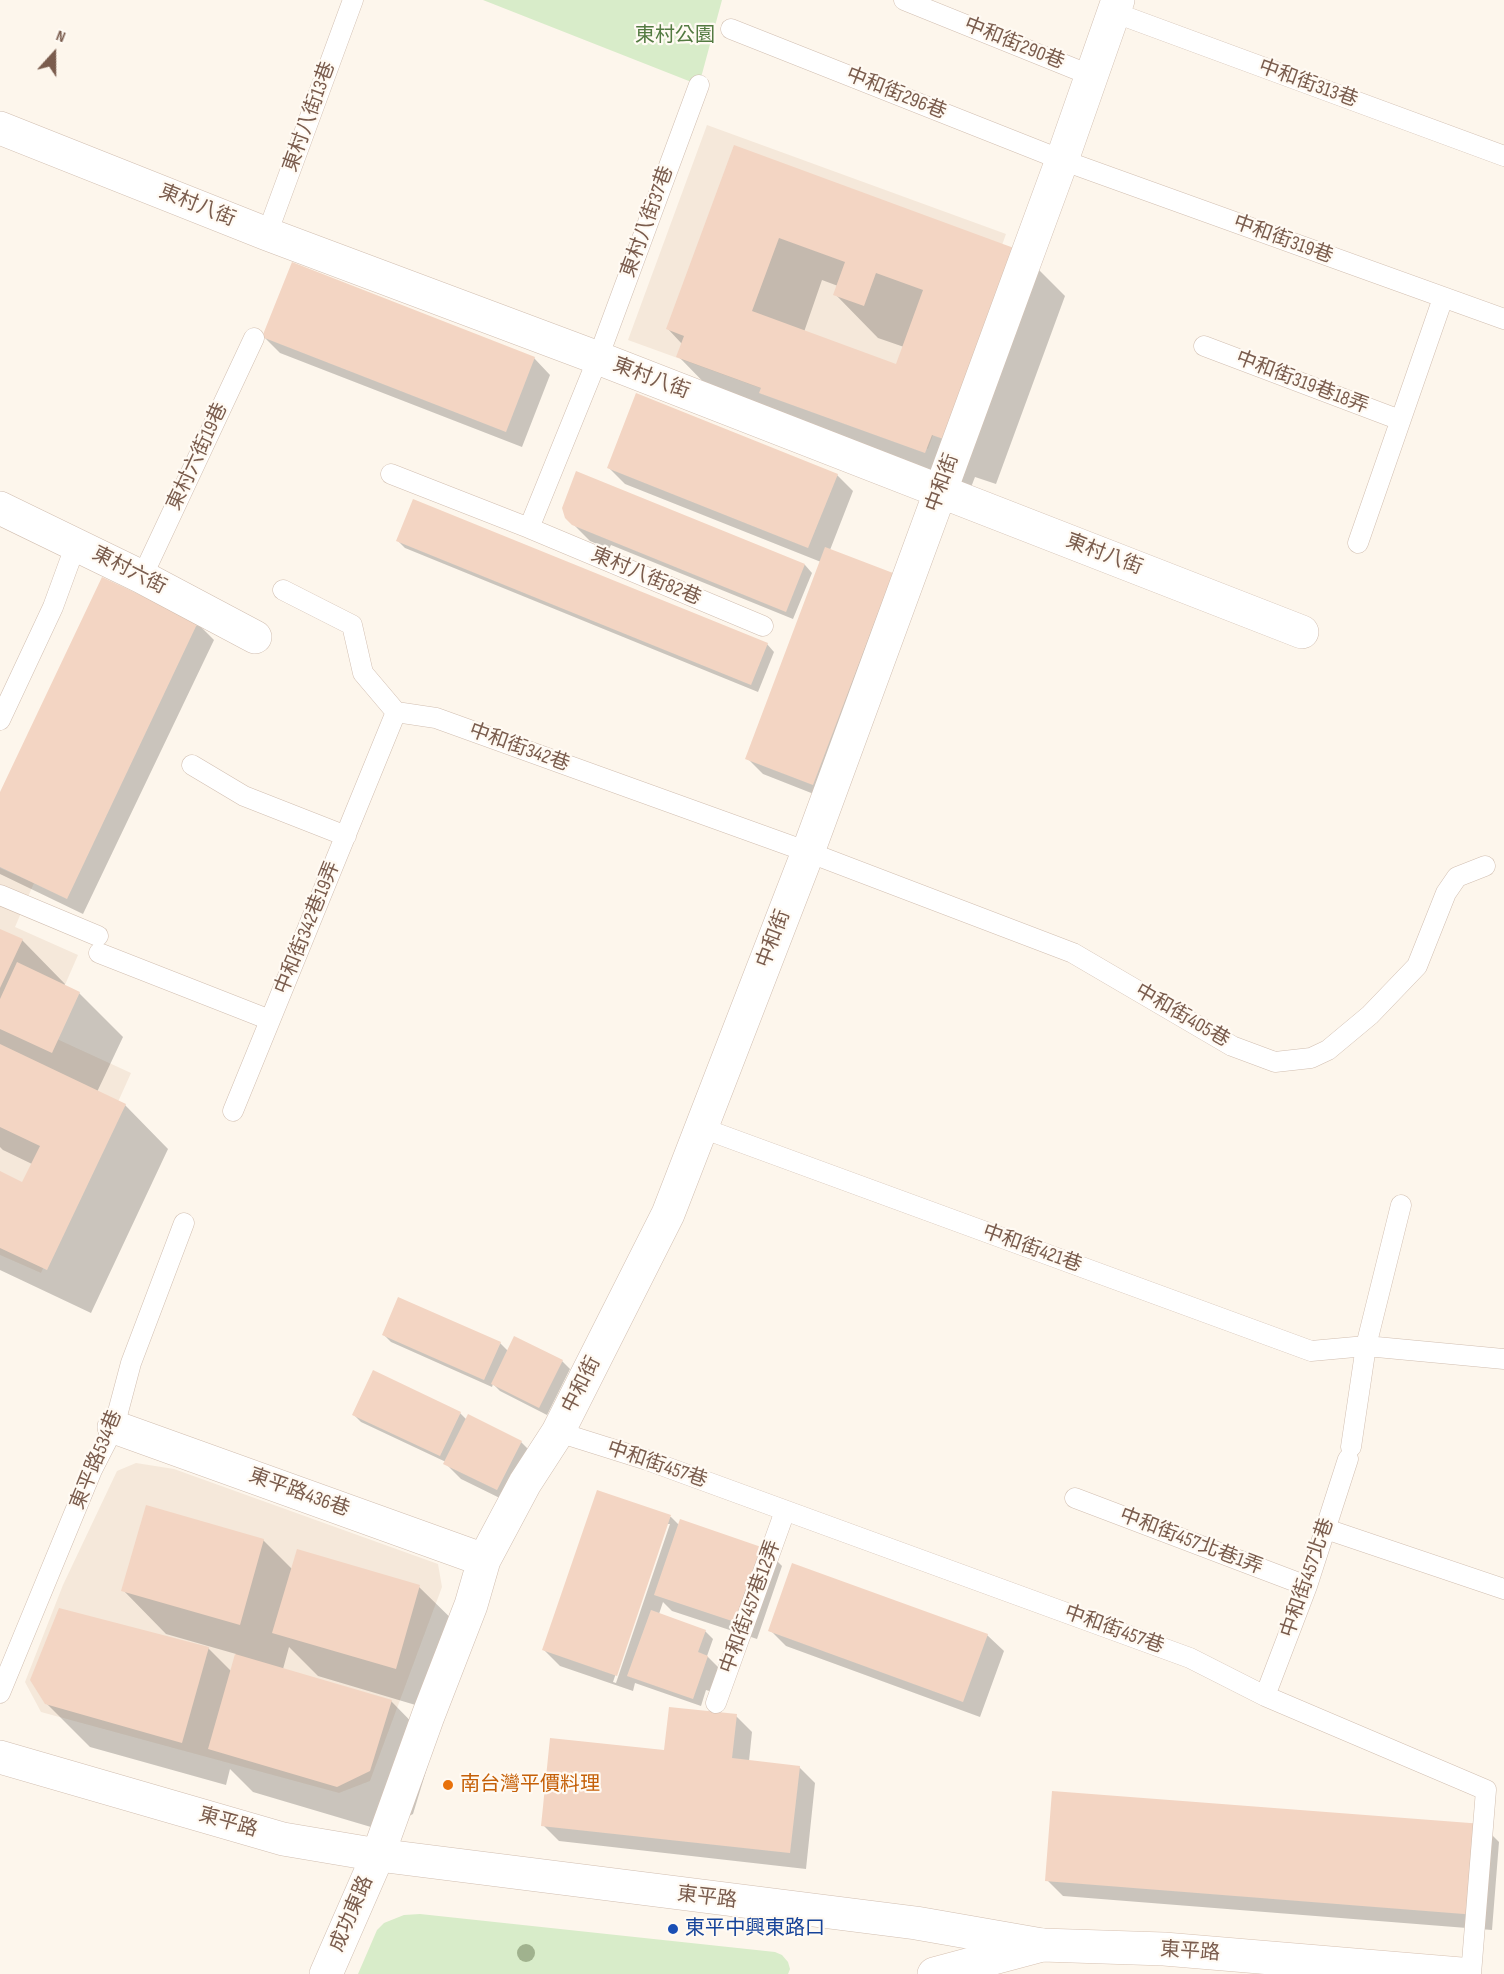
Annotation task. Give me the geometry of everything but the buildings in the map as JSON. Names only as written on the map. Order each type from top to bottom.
[{"type":"street","name":"中和街","points":[[378,1855],[471,1605],[484,1560],[525,1483],[558,1432],[668,1214],[808,852],[1062,160],[1115,6]]},
{"type":"street","name":"東村八街","points":[[0,128],[267,234],[598,358],[1302,632]]},
{"type":"street","name":"東村六街","points":[[0,508],[142,577],[255,637]]},
{"type":"street","name":"東平路436巷","points":[[114,1427],[484,1560]]},
{"type":"street","name":"東平路","points":[[0,1757],[283,1839],[378,1855],[916,1923],[1041,1945],[1164,1949],[1461,1974]]},
{"type":"street","name":"成功東路","points":[[326,1974],[378,1855]]},
{"type":"street","points":[[934,1974],[1041,1945]]},
{"type":"lane","name":"東村八街13巷","points":[[267,234],[353,0]]},
{"type":"lane","name":"中和街290巷","points":[[904,0],[1090,75]]},
{"type":"lane","name":"中和街313巷","points":[[1115,6],[1504,156]]},
{"type":"lane","name":"中和街296巷","points":[[731,29],[1062,160]]},
{"type":"lane","name":"東村八街37巷","points":[[598,358],[699,85]]},
{"type":"lane","name":"中和街319巷","points":[[1062,160],[1504,319]]},
{"type":"lane","points":[[1358,543],[1443,298]]},
{"type":"lane","name":"東村六街19巷","points":[[142,577],[254,338]]},
{"type":"lane","name":"中和街319巷18弄","points":[[1204,346],[1400,420]]},
{"type":"lane","points":[[529,528],[598,358]]},
{"type":"lane","name":"東村八街82巷","points":[[391,474],[529,528],[763,626]]},
{"type":"lane","points":[[0,720],[53,607],[76,544]]},
{"type":"lane","points":[[284,590],[352,625],[363,673],[396,712]]},
{"type":"lane","name":"中和街342巷","points":[[396,712],[436,718],[808,852]]},
{"type":"lane","name":"中和街342巷19弄","points":[[233,1111],[396,712]]},
{"type":"lane","name":"中和街342巷19弄","points":[[192,765],[244,796],[346,836]]},
{"type":"lane","name":"中和街405巷","points":[[808,852],[1073,953],[1232,1046],[1275,1062],[1311,1058],[1328,1050],[1370,1015],[1417,966],[1446,893],[1457,877],[1485,866]]},
{"type":"lane","name":"中和街342巷19弄","points":[[0,895],[99,945],[270,1020]]},
{"type":"lane","name":"中和街421巷","points":[[702,1128],[1311,1351],[1366,1346],[1504,1359]]},
{"type":"lane","points":[[1366,1346],[1401,1205]]},
{"type":"lane","name":"東平路534巷","points":[[0,1693],[92,1470],[114,1427],[131,1363],[184,1223]]},
{"type":"lane","name":"中和街457北巷","points":[[1265,1696],[1307,1586],[1350,1453],[1366,1346]]},
{"type":"lane","name":"中和街457巷","points":[[558,1432],[647,1460],[1190,1658],[1265,1696],[1486,1790],[1472,1974]]},
{"type":"lane","name":"中和街457北巷1弄","points":[[1075,1498],[1307,1586]]},
{"type":"lane","name":"中和街457巷12弄","points":[[716,1702],[785,1511]]},
{"type":"lane","points":[[1326,1529],[1504,1589]]},
{"type":"shaded area","points":[[707,125],[1006,234],[928,449],[628,340]]},
{"type":"shaded area","points":[[0,868],[34,883],[15,927],[78,955],[44,1033],[131,1073],[41,1273],[0,1255]]},
{"type":"shaded area","points":[[136,1463],[174,1469],[438,1564],[442,1587],[370,1781],[339,1793],[41,1712],[25,1682],[63,1585],[117,1471]]},
{"type":"green space","name":"東村公園","points":[[483,0],[722,0],[699,85]]},
{"type":"green space","points":[[420,1914],[775,1952],[782,1955],[790,1969],[788,1974],[358,1974],[377,1930],[384,1923],[404,1915]]},
{"type":"place","name":"南台灣平價料理","points":[[448,1785]]},
{"type":"place","name":"東平中興東路口","points":[[673,1929]]}]
